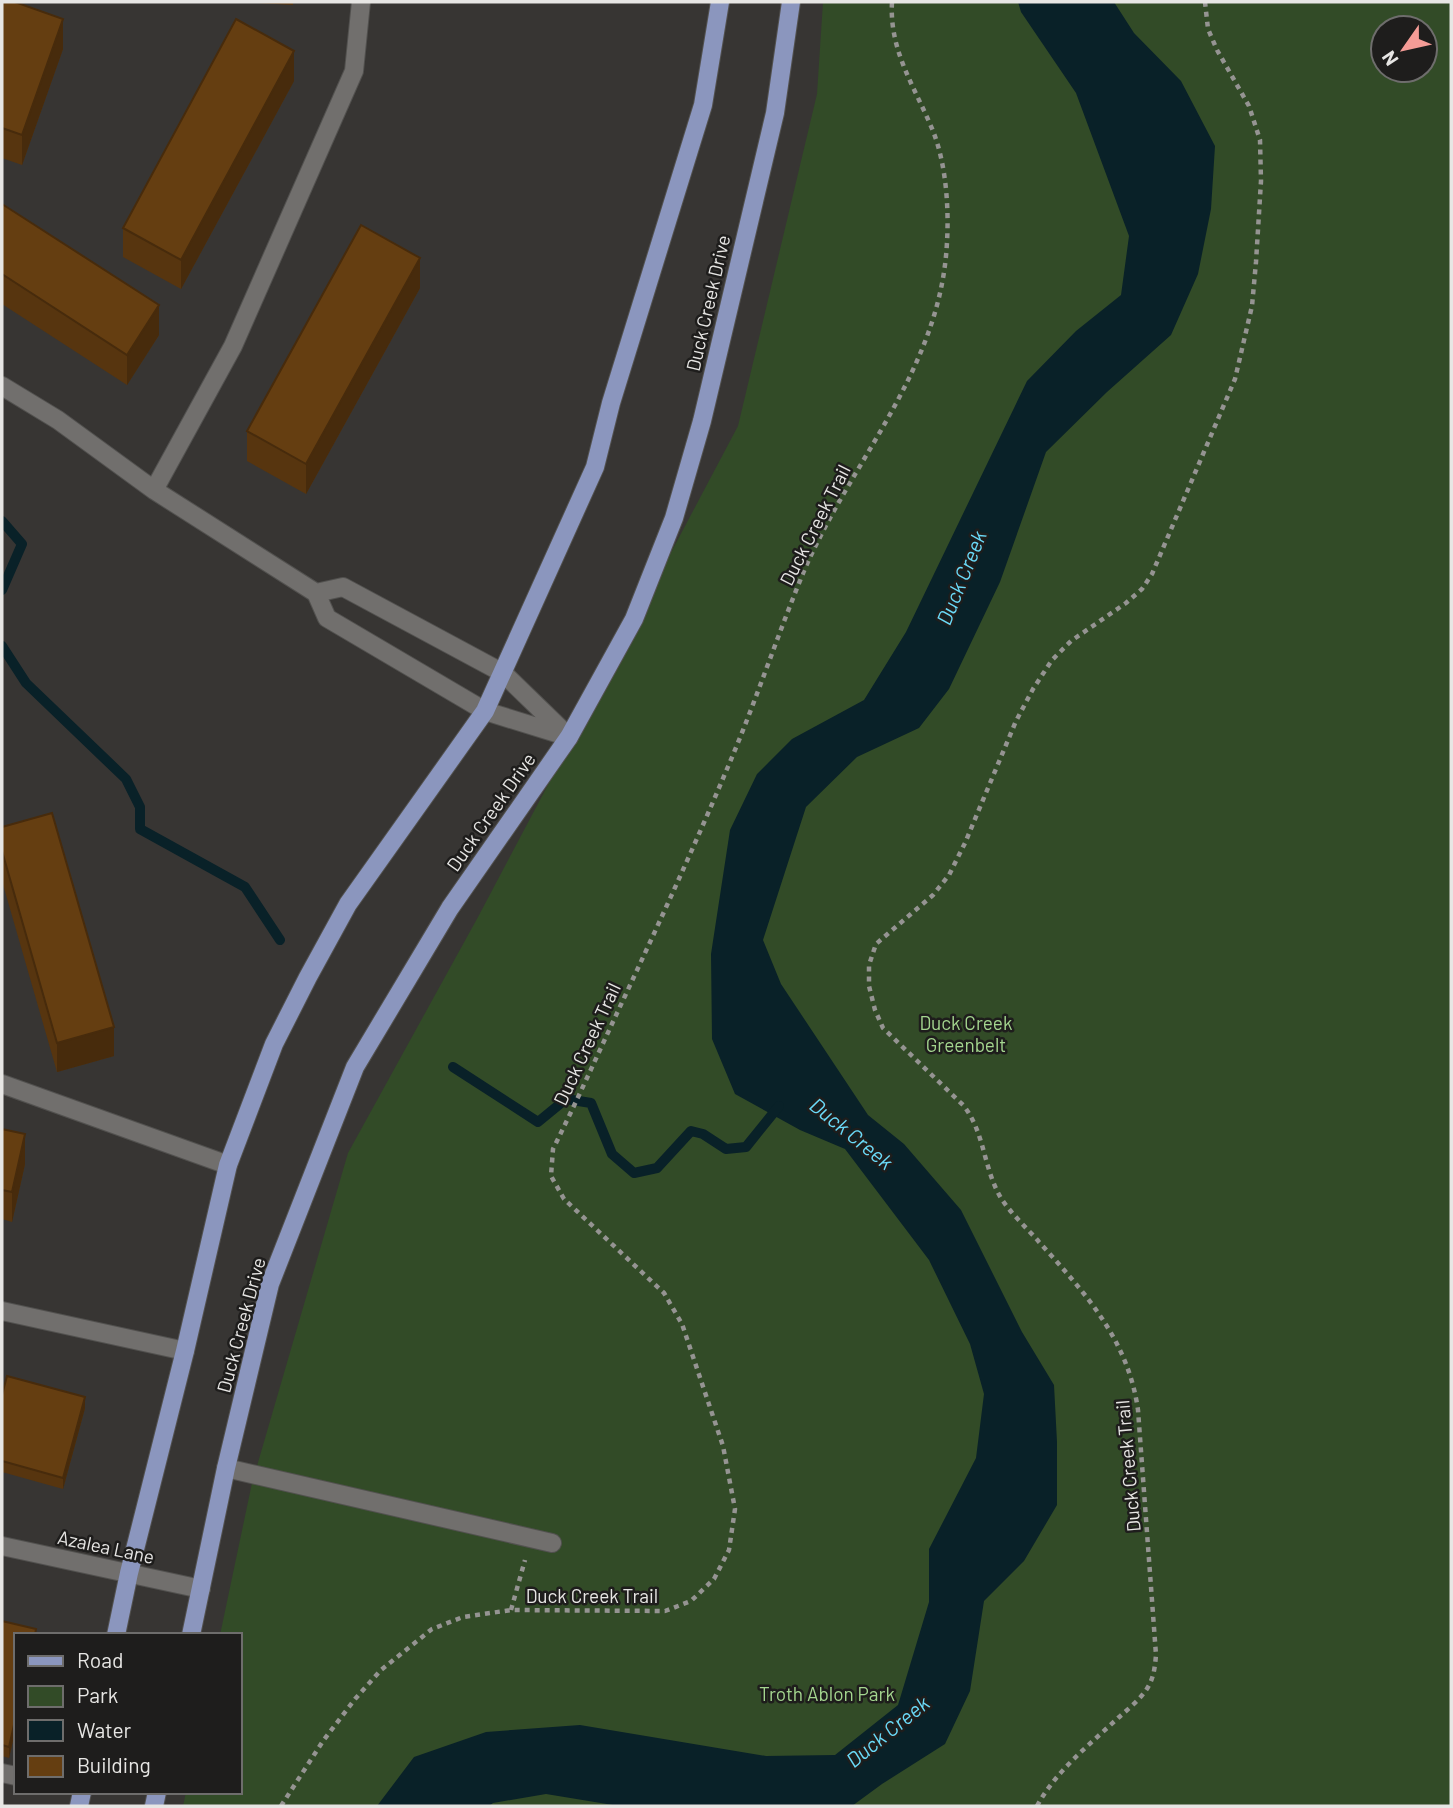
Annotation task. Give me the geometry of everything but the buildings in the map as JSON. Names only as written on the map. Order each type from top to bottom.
[{"type":"main road","points":[[116,1633],[129,1573],[186,1351],[228,1165],[274,1044],[308,976],[348,904],[485,711],[595,467],[615,390],[702,105],[720,2]]},
{"type":"main road","name":"Duck Creek Drive","points":[[191,1633],[226,1468],[270,1284],[355,1067],[450,908],[569,737],[634,619],[686,484],[775,113],[791,2]]},
{"type":"street","points":[[154,490],[233,346],[354,71],[360,2]]},
{"type":"street","points":[[2,386],[58,420],[154,490],[316,593],[327,618],[485,711],[569,737]]},
{"type":"street","points":[[316,593],[343,587],[503,673],[569,737]]},
{"type":"street","points":[[2,1084],[228,1165]]},
{"type":"street","points":[[2,1311],[186,1351]]},
{"type":"street","points":[[226,1468],[552,1542]]},
{"type":"street","name":"Azalea Lane","points":[[2,1546],[201,1589]]},
{"type":"path","name":"Duck Creek Trail","points":[[281,1806],[323,1741],[355,1699],[381,1670],[432,1629],[463,1617],[511,1610],[664,1611],[691,1601],[714,1579],[729,1550],[735,1509],[723,1446],[682,1324],[664,1293],[564,1199],[551,1176],[553,1149],[728,767],[805,569],[825,526],[919,361],[940,302],[947,242],[941,160],[934,134],[898,51],[893,33],[892,2]]},
{"type":"path","name":"Duck Creek Trail","points":[[1037,1806],[1046,1789],[1062,1770],[1135,1702],[1148,1687],[1154,1672],[1155,1642],[1135,1384],[1126,1360],[1087,1295],[1002,1198],[992,1179],[973,1117],[883,1028],[869,986],[869,965],[876,944],[933,895],[949,875],[1016,721],[1052,660],[1071,641],[1126,603],[1142,589],[1152,574],[1235,379],[1252,306],[1261,181],[1260,140],[1249,106],[1208,29],[1205,2]]},
{"type":"path","points":[[511,1610],[530,1538]]},
{"type":"green space","name":"Duck Creek Greenbelt","points":[[823,2],[1451,2],[1451,1806],[183,1806],[186,1794],[242,1794],[242,1633],[220,1633],[252,1483],[348,1153],[478,917],[738,426],[817,94]]},
{"type":"water","name":"Duck Creek","points":[[1018,2],[1114,2],[1134,33],[1181,81],[1215,146],[1211,209],[1198,274],[1171,335],[1107,392],[1046,452],[1000,582],[949,689],[919,728],[857,757],[806,807],[763,940],[781,984],[868,1115],[904,1144],[961,1210],[1022,1332],[1054,1385],[1057,1505],[1024,1561],[984,1601],[970,1691],[945,1744],[852,1806],[619,1806],[546,1794],[493,1803],[489,1806],[377,1806],[414,1757],[486,1732],[580,1725],[766,1756],[835,1755],[898,1705],[929,1602],[929,1549],[976,1458],[984,1394],[970,1344],[929,1260],[845,1149],[800,1130],[735,1094],[712,1039],[711,954],[730,830],[757,774],[792,739],[864,700],[906,632],[1027,381],[1076,331],[1121,295],[1129,236],[1076,93],[1021,12]]},
{"type":"waterway","points":[[2,521],[22,544],[2,590]]},
{"type":"waterway","points":[[2,646],[26,683],[126,779],[140,807],[140,829],[245,887],[280,940]]},
{"type":"waterway","points":[[453,1067],[538,1122],[566,1099],[591,1103],[612,1154],[634,1173],[657,1168],[691,1131],[703,1134],[726,1149],[746,1147],[779,1106]]},
{"type":"park label","name":"Troth Ablon Park","points":[[827,1694]]}]
